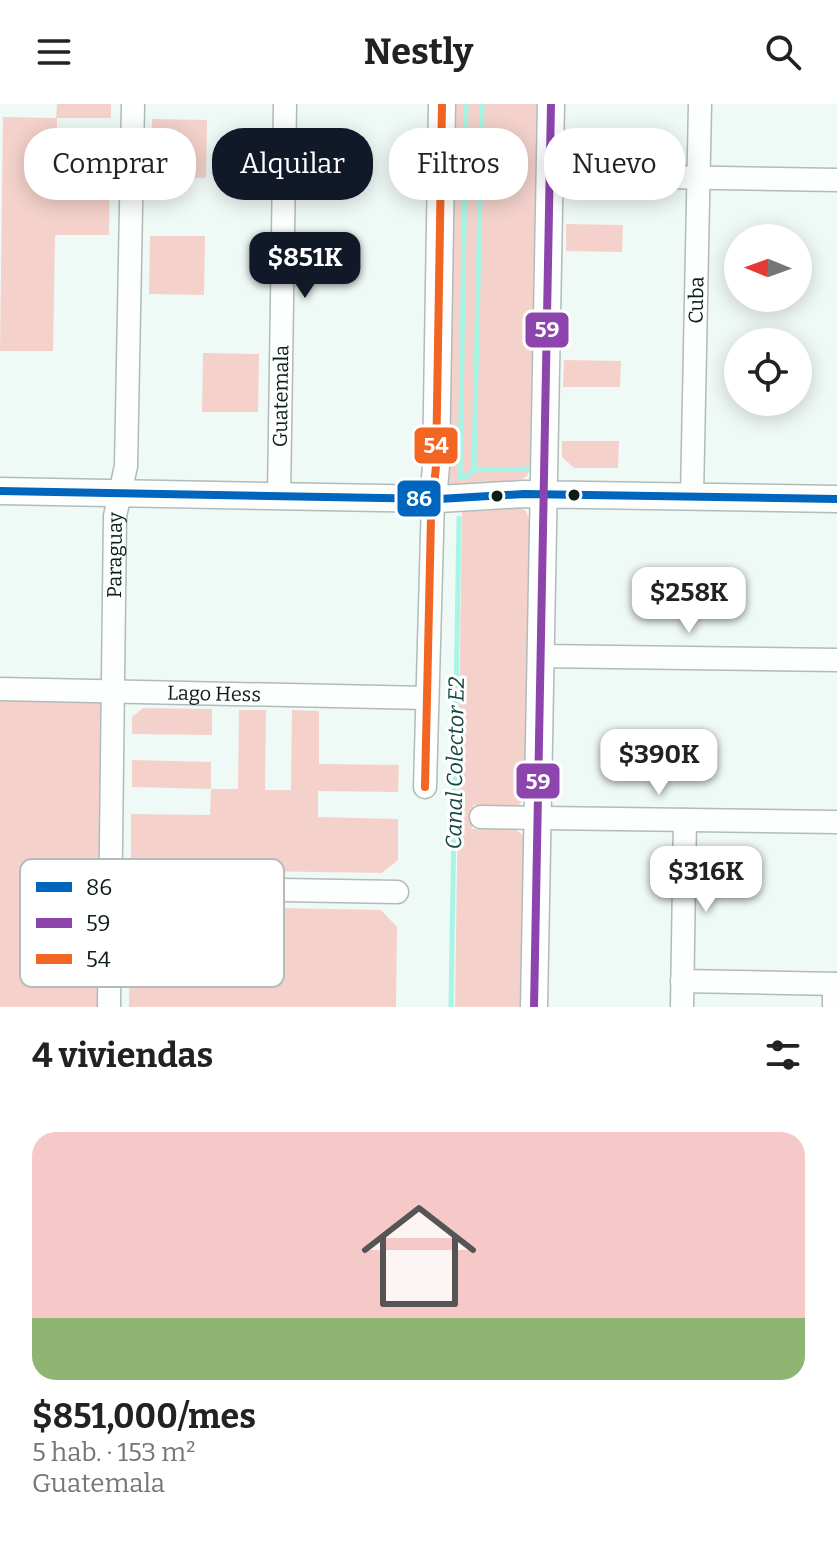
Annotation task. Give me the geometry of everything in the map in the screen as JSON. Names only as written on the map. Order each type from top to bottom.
[{"type":"street","name":"Paraguay","points":[[111,859],[115,520],[126,466],[133,104]]},
{"type":"street","name":"Guatemala","points":[[279,496],[285,104]]},
{"type":"street","points":[[425,787],[436,460],[442,104]]},
{"type":"street","points":[[550,128],[551,104]]},
{"type":"street","name":"Cuba","points":[[692,496],[700,104]]},
{"type":"street","points":[[685,178],[837,180]]},
{"type":"street","points":[[534,1007],[549,200]]},
{"type":"street","points":[[0,491],[433,499],[543,494],[837,499]]},
{"type":"street","points":[[540,656],[837,660]]},
{"type":"street","name":"Lago Hess","points":[[0,689],[426,698]]},
{"type":"street","points":[[481,817],[837,822]]},
{"type":"street","points":[[682,1007],[685,820]]},
{"type":"street","points":[[284,890],[397,892]]},
{"type":"street","points":[[682,981],[836,984],[834,1007]]},
{"type":"street","name":"Paraguay","points":[[109,987],[109,1007]]},
{"type":"shaded area","points":[[57,104],[111,104],[111,118],[57,118],[57,128],[24,128],[24,200],[110,200],[109,235],[55,235],[53,351],[0,351],[3,117],[56,118]]},
{"type":"shaded area","points":[[450,104],[537,104],[530,469],[527,476],[520,480],[458,487],[449,486],[446,482],[449,200],[528,200],[528,128],[450,128]]},
{"type":"shaded area","points":[[152,119],[207,120],[206,178],[196,178],[196,128],[152,128]]},
{"type":"shaded area","points":[[566,224],[623,225],[622,252],[566,251]]},
{"type":"shaded area","points":[[150,236],[205,236],[204,295],[149,294]]},
{"type":"shaded area","points":[[203,353],[259,354],[258,412],[202,412]]},
{"type":"shaded area","points":[[564,360],[621,361],[620,387],[563,387]]},
{"type":"shaded area","points":[[562,441],[619,441],[618,468],[574,468],[562,457]]},
{"type":"shaded area","points":[[515,505],[526,511],[530,522],[525,797],[519,805],[473,805],[472,829],[516,830],[524,836],[522,1007],[455,1007],[462,509]]},
{"type":"shaded area","points":[[0,695],[108,697],[106,859],[20,859],[20,987],[104,987],[104,1007],[0,1007]]},
{"type":"shaded area","points":[[143,708],[212,709],[212,735],[132,734],[132,717]]},
{"type":"shaded area","points":[[239,710],[266,710],[265,790],[291,790],[292,710],[319,711],[319,764],[399,765],[398,792],[318,791],[318,817],[398,819],[398,860],[382,873],[284,871],[284,859],[131,859],[131,814],[210,815],[211,789],[238,789]]},
{"type":"shaded area","points":[[132,760],[211,762],[211,789],[132,787]]},
{"type":"shaded area","points":[[284,908],[381,910],[397,927],[396,1007],[129,1007],[129,987],[284,987]]},
{"type":"waterway","points":[[466,104],[460,478],[470,475],[474,467],[482,104]]},
{"type":"waterway","points":[[473,470],[530,469]]},
{"type":"waterway","name":"Canal Colector E2","points":[[451,1007],[459,518]]},
{"type":"transit line","name":"54","points":[[425,787],[431,517],[436,466],[442,104]]},
{"type":"transit line","name":"59","points":[[534,1007],[551,104]]},
{"type":"transit line","name":"86","points":[[0,491],[439,499],[524,494],[837,499]]}]
